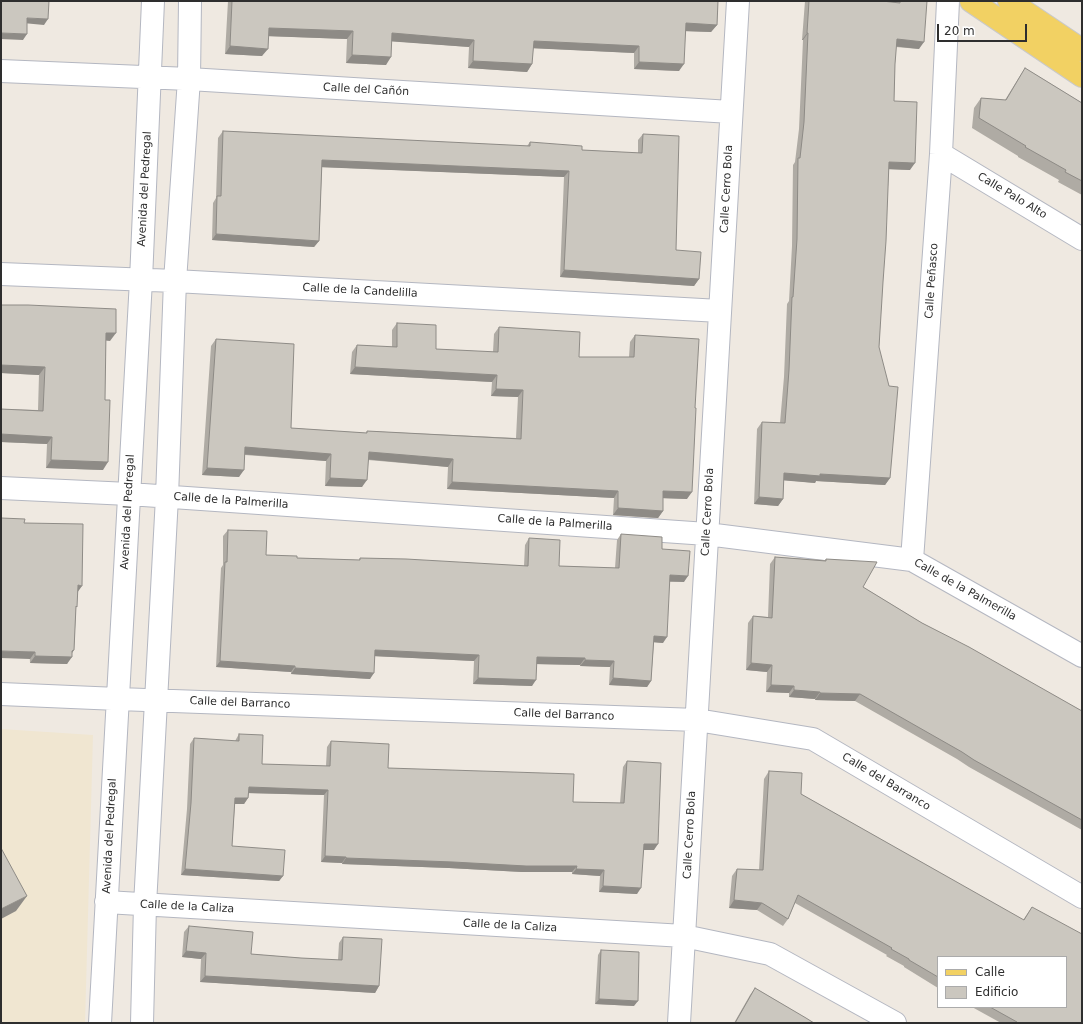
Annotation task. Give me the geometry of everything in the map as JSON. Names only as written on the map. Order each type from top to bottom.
[{"type":"main road","points":[[971,1],[1082,76]]},
{"type":"main road","points":[[1009,1],[1082,50]]},
{"type":"street","name":"Avenida del Pedregal","points":[[100,1023],[141,280],[153,1]]},
{"type":"street","points":[[142,1023],[145,905],[167,497],[175,281],[189,79],[190,1]]},
{"type":"street","name":"Calle Cerro Bola","points":[[679,1023],[738,1]]},
{"type":"street","name":"Calle Peñasco","points":[[912,560],[941,154],[948,1]]},
{"type":"street","name":"Calle del Cañón","points":[[1,71],[189,79],[732,112]]},
{"type":"street","name":"Calle Palo Alto","points":[[941,154],[1082,239]]},
{"type":"street","name":"Calle de la Candelilla","points":[[1,274],[175,281],[720,311]]},
{"type":"street","name":"Calle de la Palmerilla","points":[[1,488],[129,494],[707,534],[912,560],[1082,656]]},
{"type":"street","name":"Calle del Barranco","points":[[1,694],[696,720],[813,739],[1082,897]]},
{"type":"street","name":"Calle de la Caliza","points":[[106,902],[684,936],[770,954],[894,1023]]},
{"type":"shaded area","points":[[1,729],[93,735],[85,1023],[1,1023]]},
{"type":"building","points":[[1,1],[49,1],[48,19],[27,18],[27,34],[1,33]]},
{"type":"building","points":[[232,1],[718,1],[717,25],[686,23],[684,64],[639,62],[639,46],[534,41],[532,64],[473,61],[474,40],[392,33],[391,57],[352,55],[353,31],[269,28],[268,49],[230,46]]},
{"type":"building","points":[[809,1],[882,1],[900,3],[900,1],[927,1],[924,42],[897,39],[895,64],[894,101],[917,102],[915,163],[889,162],[886,241],[879,347],[889,386],[898,387],[890,478],[820,474],[820,476],[784,473],[783,499],[759,497],[762,422],[785,423],[792,297],[797,239],[798,158],[800,158],[804,122]]},
{"type":"building","points":[[1025,68],[1082,103],[1082,181],[979,118],[981,98],[1006,100]]},
{"type":"building","points":[[223,131],[530,146],[530,142],[582,146],[582,150],[642,153],[643,134],[679,136],[676,250],[701,252],[699,279],[564,270],[569,171],[322,160],[319,241],[216,234],[217,196],[221,196]]},
{"type":"building","points":[[1,305],[116,309],[116,333],[106,333],[105,400],[110,400],[108,462],[51,460],[52,437],[1,434],[1,409],[43,411],[45,367],[1,365]]},
{"type":"building","points":[[397,323],[436,325],[436,349],[498,352],[499,327],[580,332],[579,357],[634,357],[635,335],[699,339],[692,492],[663,491],[663,511],[618,508],[618,491],[452,482],[453,459],[369,452],[367,480],[330,478],[331,454],[245,447],[244,470],[207,468],[216,339],[294,344],[291,428],[367,433],[367,431],[521,439],[523,390],[496,389],[497,375],[355,367],[357,345],[397,347]]},
{"type":"building","points":[[1,518],[25,519],[24,523],[83,524],[82,586],[78,585],[74,650],[72,651],[72,657],[35,656],[35,652],[1,651]]},
{"type":"building","points":[[228,530],[267,531],[266,555],[297,556],[297,558],[360,560],[360,558],[406,559],[528,566],[529,538],[560,540],[559,566],[619,568],[621,534],[662,537],[662,549],[690,551],[688,576],[670,575],[667,637],[654,636],[651,681],[613,678],[614,661],[585,660],[585,658],[537,657],[536,680],[478,678],[479,655],[375,650],[374,673],[220,661]]},
{"type":"building","points":[[775,557],[826,561],[826,559],[877,562],[863,587],[922,623],[969,647],[1082,711],[1082,820],[860,694],[820,693],[794,690],[794,686],[771,685],[772,665],[751,663],[753,616],[772,618]]},
{"type":"building","points":[[239,734],[263,735],[262,764],[330,766],[331,741],[389,744],[388,768],[574,774],[573,802],[624,803],[627,761],[661,763],[658,844],[644,844],[641,888],[603,886],[604,870],[576,869],[577,866],[526,866],[325,856],[328,790],[249,787],[248,798],[235,798],[232,846],[285,850],[283,876],[185,869],[191,803],[194,738],[239,741]]},
{"type":"building","points":[[769,771],[802,773],[801,794],[1024,920],[1032,907],[1082,934],[1082,1023],[1017,1023],[992,1008],[1067,1008],[1067,956],[937,956],[937,976],[891,949],[892,948],[798,895],[788,919],[762,903],[734,900],[737,869],[763,870]]},
{"type":"building","points":[[1,848],[27,896],[1,909]]},
{"type":"building","points":[[189,926],[253,932],[251,954],[301,958],[342,960],[343,937],[382,939],[379,986],[205,976],[206,953],[186,951]]},
{"type":"building","points":[[601,950],[639,952],[638,1001],[599,999]]},
{"type":"building","points":[[755,988],[806,1018],[814,1023],[735,1023]]}]
